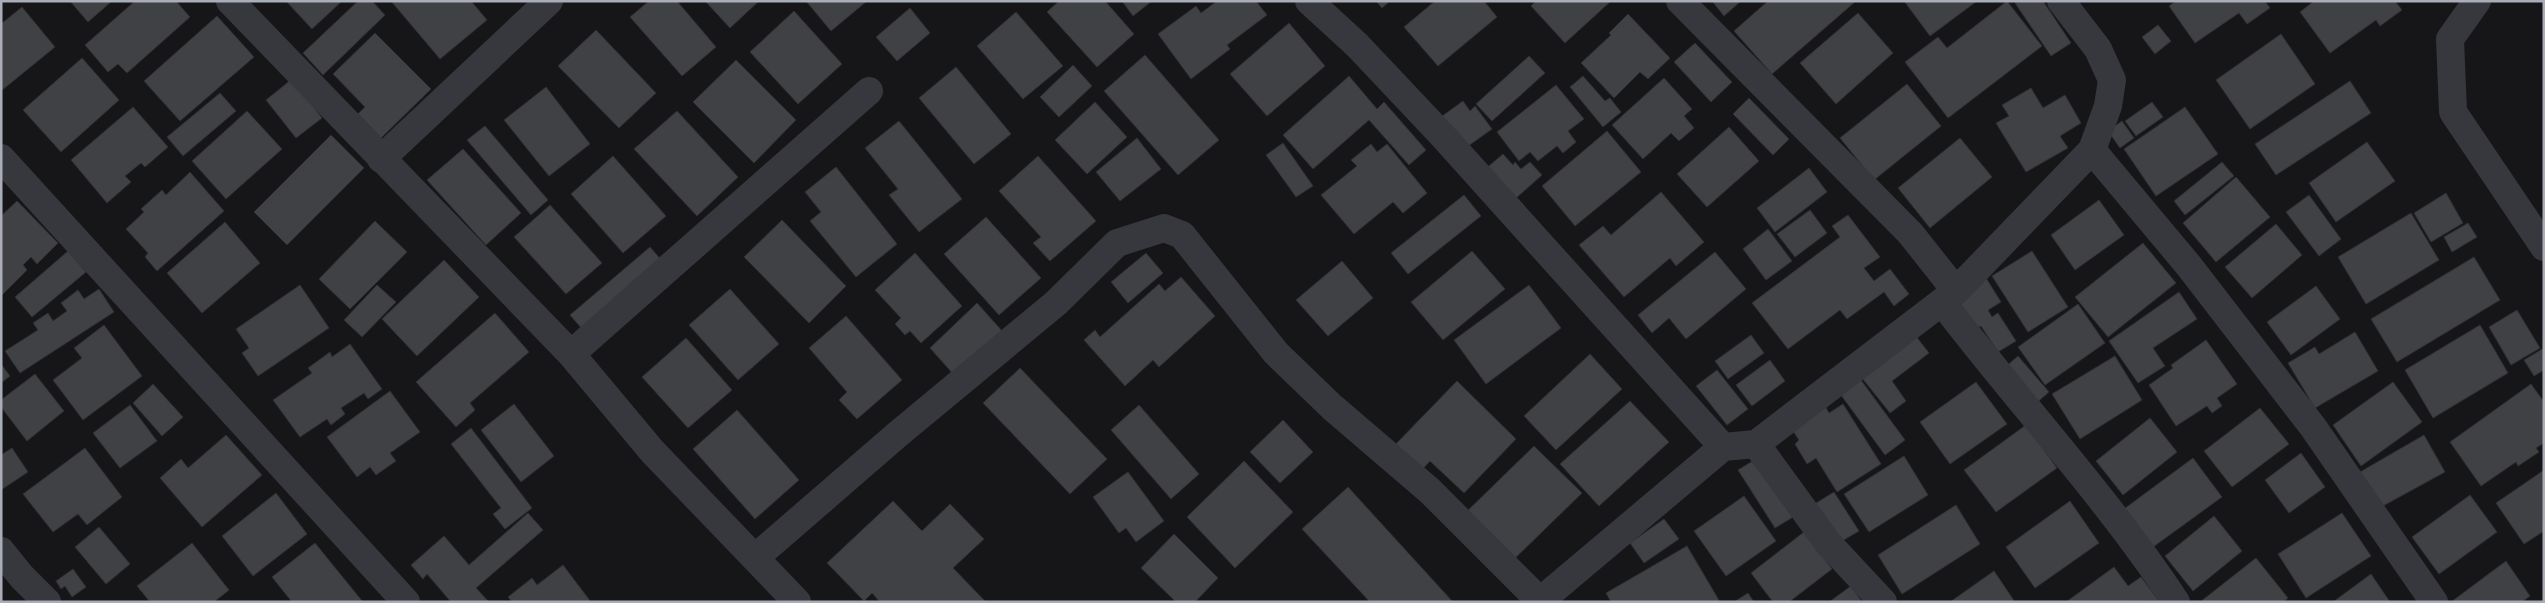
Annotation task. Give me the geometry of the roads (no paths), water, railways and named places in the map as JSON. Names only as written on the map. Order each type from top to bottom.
[{"type":"street","points":[[230,1],[571,354],[652,451],[756,557],[797,602]]},
{"type":"street","points":[[382,159],[549,1]]},
{"type":"street","points":[[1309,1],[1357,45],[1442,135],[1723,447]]},
{"type":"street","points":[[1680,1],[1910,233],[1996,373],[2095,488],[2176,602]]},
{"type":"street","points":[[756,557],[898,434],[1056,303],[1117,243],[1164,228],[1182,235],[1276,353],[1332,407],[1430,491],[1538,601],[1723,447],[1756,444],[1949,297],[2092,150],[2108,106],[2112,80],[2098,49],[2061,1]]},
{"type":"street","points":[[2477,1],[2450,39],[2453,112],[2544,247]]},
{"type":"street","points":[[571,354],[869,91]]},
{"type":"street","points":[[2092,150],[2189,266],[2312,427],[2434,602]]},
{"type":"street","points":[[1,158],[406,602]]},
{"type":"street","points":[[1756,444],[1828,543],[1883,602]]},
{"type":"street","points":[[1,551],[22,577],[47,602]]}]
